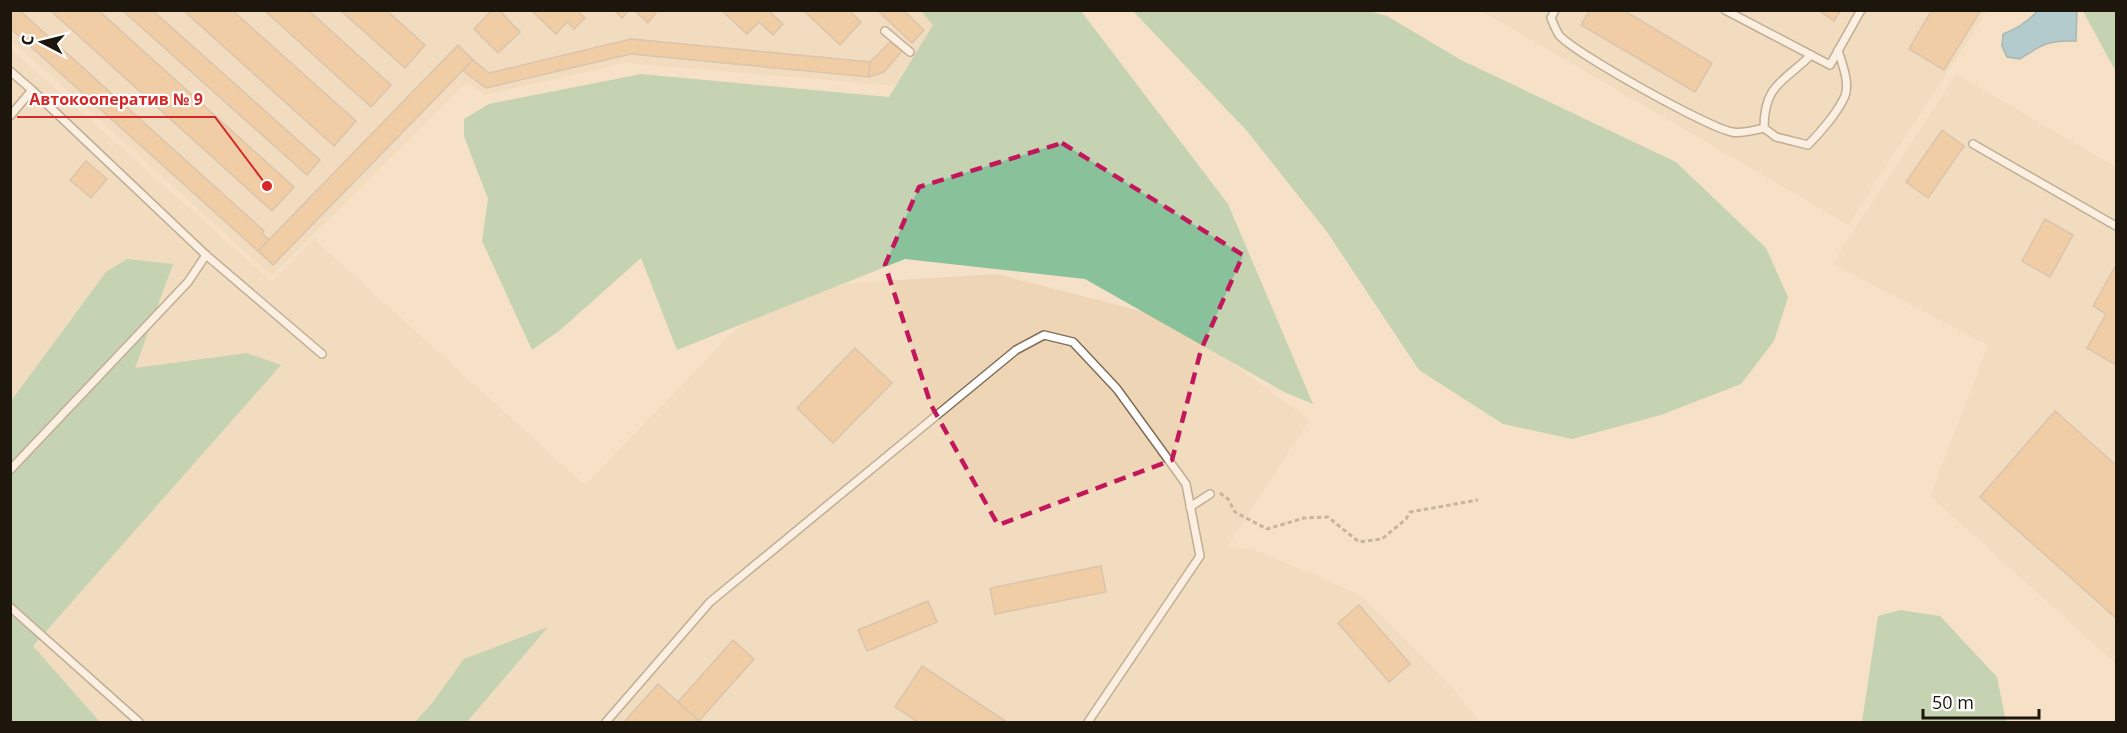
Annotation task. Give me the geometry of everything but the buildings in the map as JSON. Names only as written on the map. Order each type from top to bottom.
[{"type":"lane","points":[[1555,10],[1551,18],[1559,34],[1579,50],[1648,91],[1713,125],[1734,133],[1764,128],[1776,138],[1808,145],[1824,129],[1845,95],[1846,75],[1838,50]]},
{"type":"lane","points":[[1725,10],[1830,65],[1861,10]]},
{"type":"lane","points":[[885,31],[910,52]]},
{"type":"lane","points":[[1764,128],[1764,111],[1771,91],[1811,55]]},
{"type":"lane","points":[[10,71],[206,255],[322,354]]},
{"type":"lane","points":[[10,117],[32,90]]},
{"type":"lane","points":[[1973,144],[2116,226]]},
{"type":"lane","points":[[10,470],[188,282],[206,255]]},
{"type":"lane","points":[[606,723],[710,602],[1016,350],[1044,335],[1074,342],[1117,389],[1186,484],[1200,556],[1089,723]]},
{"type":"lane","points":[[1190,507],[1210,494]]},
{"type":"lane","points":[[10,607],[139,723]]},
{"type":"path","points":[[1210,494],[1219,493],[1228,499],[1235,512],[1267,529],[1304,518],[1328,517],[1359,542],[1382,539],[1407,519],[1410,512],[1478,500]]},
{"type":"highlighted area","points":[[1062,143],[1243,255],[1201,350],[1172,460],[998,525],[931,405],[885,265],[919,187]]},
{"type":"shaded area","points":[[11,10],[936,10],[946,34],[896,86],[626,63],[485,95],[466,82],[272,276],[11,40]]},
{"type":"shaded area","points":[[1480,10],[1987,11],[1848,225]]},
{"type":"shaded area","points":[[10,48],[272,282],[314,239],[585,485],[737,328],[818,285],[997,274],[1172,319],[1309,420],[1227,548],[1253,549],[1361,595],[1455,690],[1479,722],[11,722]]},
{"type":"shaded area","points":[[1956,74],[2116,167],[2116,664],[1930,496],[1988,345],[1832,264]]},
{"type":"green space","points":[[1364,10],[1387,16],[1461,60],[1676,162],[1766,248],[1788,297],[1774,341],[1741,384],[1661,415],[1572,439],[1503,424],[1419,370],[1327,232],[1247,131],[1133,11]]},
{"type":"green space","points":[[921,11],[1081,11],[1228,204],[1313,404],[1286,393],[1085,279],[905,259],[677,350],[641,258],[559,331],[532,350],[482,241],[488,199],[464,136],[464,119],[489,104],[641,74],[889,97],[933,25]]},
{"type":"green space","points":[[2083,11],[2116,11],[2116,72]]},
{"type":"green space","points":[[127,259],[173,264],[135,368],[247,353],[281,365],[33,646],[100,722],[11,722],[11,401],[106,272]]},
{"type":"green space","points":[[1900,610],[1940,616],[1997,677],[2006,722],[1862,722],[1878,616]]},
{"type":"green space","points":[[548,627],[467,722],[415,722],[433,702],[464,659]]},
{"type":"water","points":[[2038,10],[2077,11],[2076,41],[2046,44],[2020,59],[2007,57],[2002,46],[2003,34],[2031,18]]},
{"type":"place","name":"Автокооператив № 9","points":[[267,186]]}]
